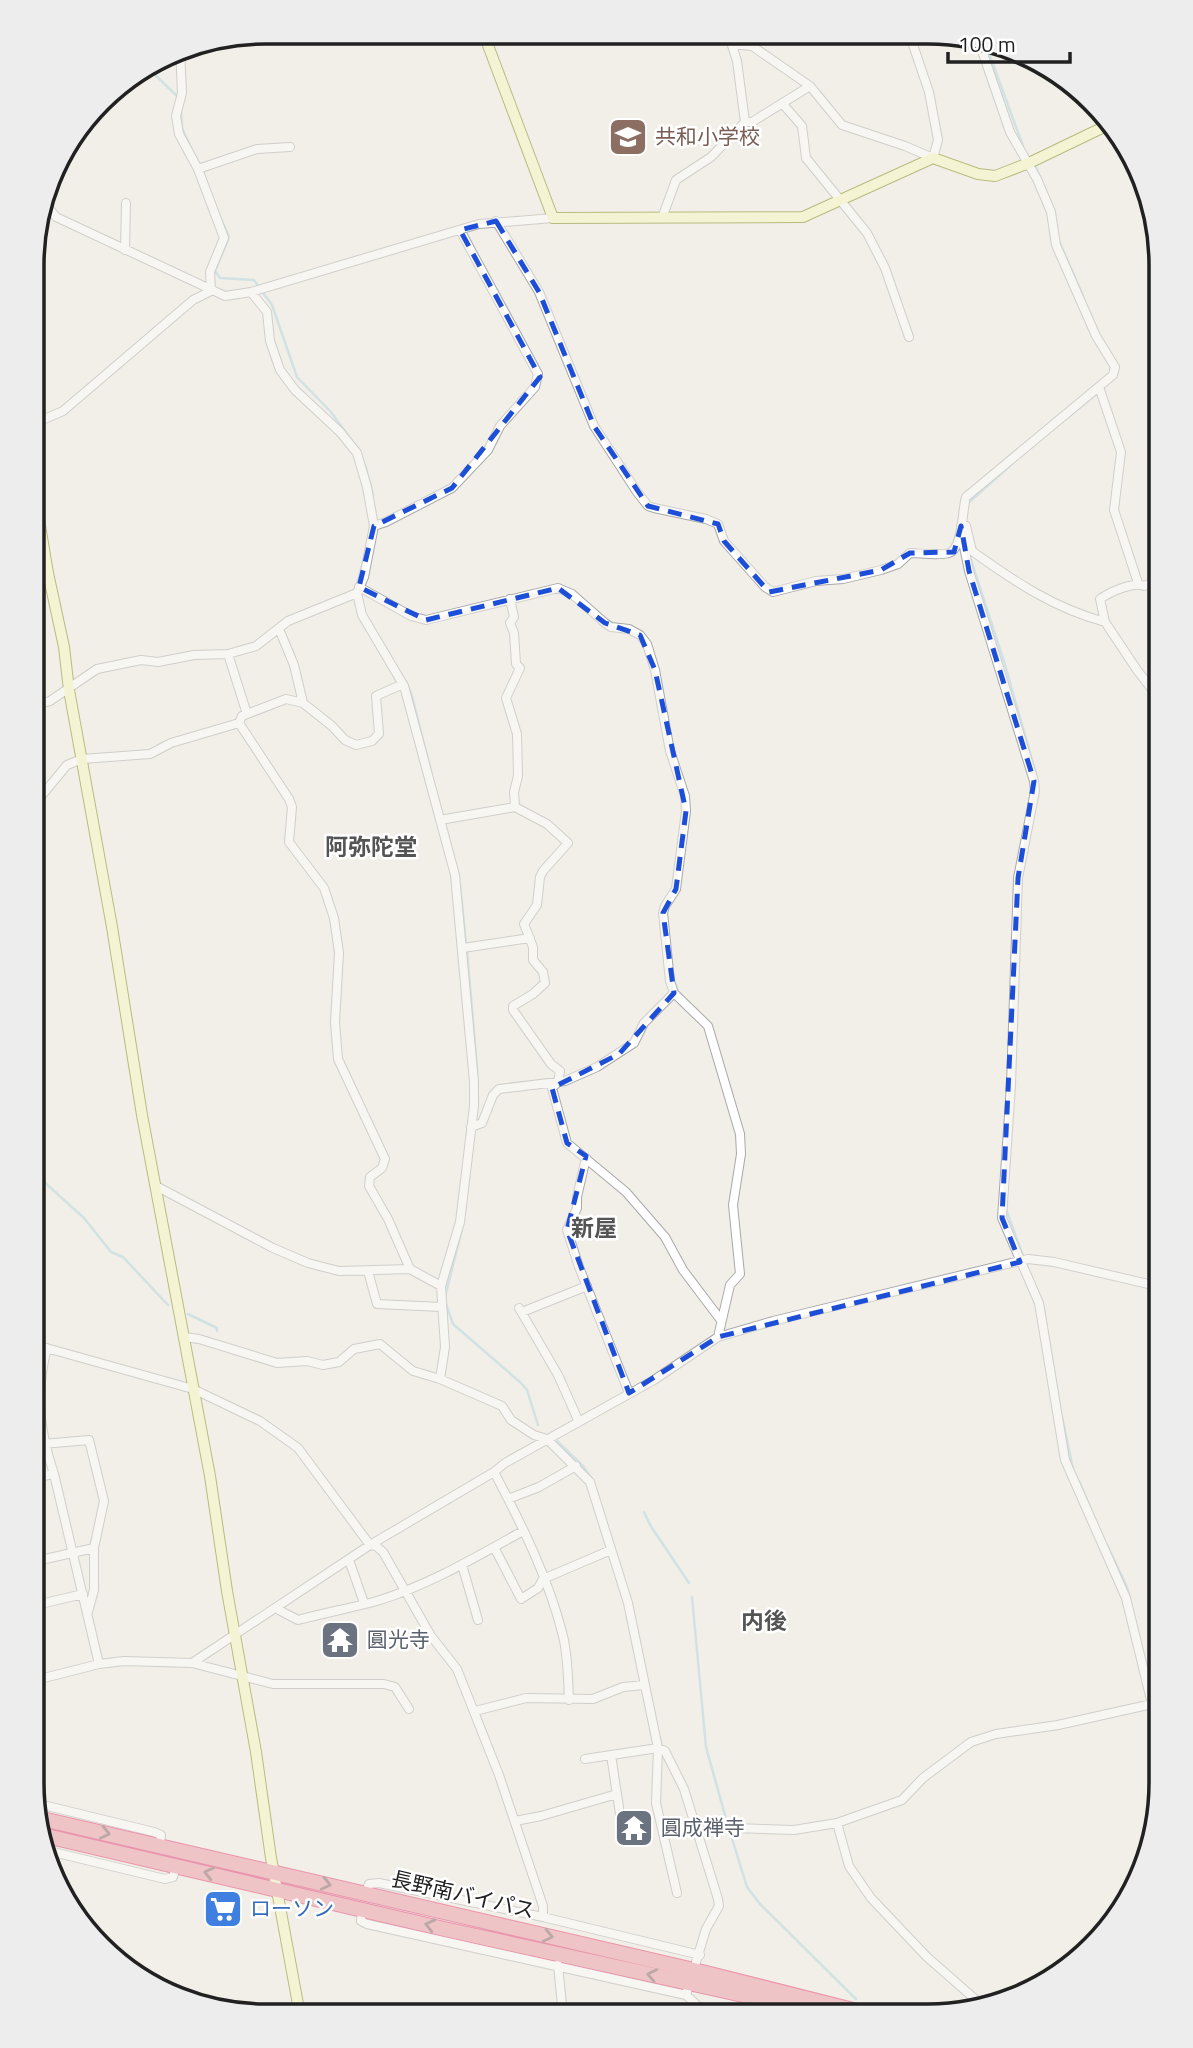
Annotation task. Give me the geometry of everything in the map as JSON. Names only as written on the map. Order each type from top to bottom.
[{"type":"highway","name":"長野南バイパス","points":[[47,1820],[365,1893],[690,1983],[809,2004]]},
{"type":"highway","name":"長野南バイパス","points":[[51,1837],[785,2004]]},
{"type":"street","points":[[489,44],[553,218]]},
{"type":"street","points":[[745,122],[737,61],[732,44],[752,46],[810,86],[842,125],[978,174],[995,176],[1102,128]]},
{"type":"street","points":[[51,211],[56,217],[225,296],[251,292],[496,221],[553,218],[803,217],[933,158],[938,140],[929,92],[913,44]]},
{"type":"street","points":[[496,221],[539,292],[594,426],[648,506],[718,524],[724,541],[769,590],[779,591],[816,581],[843,579],[881,570],[898,564],[910,553],[950,552],[956,548],[959,540],[966,497],[1100,390],[1113,375],[1115,367],[1096,336],[1056,245],[1051,212],[1029,163],[1010,132],[982,50]]},
{"type":"street","points":[[181,61],[182,93],[176,116],[179,134],[198,169],[224,238],[210,272],[211,291]]},
{"type":"street","points":[[663,218],[676,180],[711,158],[745,122],[752,122],[810,86]]},
{"type":"street","points":[[782,103],[802,126],[806,158],[867,233],[885,268],[909,337]]},
{"type":"street","points":[[198,169],[257,149],[290,146]]},
{"type":"street","points":[[125,250],[126,203]]},
{"type":"street","points":[[374,526],[452,488],[488,450],[500,426],[539,380],[460,230]]},
{"type":"street","points":[[44,420],[63,411],[193,300],[211,291]]},
{"type":"street","points":[[251,292],[267,312],[270,341],[280,370],[295,390],[341,432],[357,453],[367,486],[374,526],[366,567],[358,590],[362,615],[403,684],[455,875],[474,1105],[460,1222],[441,1286],[444,1346],[440,1380]]},
{"type":"street","points":[[1100,390],[1121,452],[1114,510],[1138,583]]},
{"type":"street","points":[[961,526],[966,526],[972,551],[1013,579],[1066,610],[1105,622]]},
{"type":"street","points":[[961,526],[969,571],[1035,791],[1017,878],[1011,1085],[1002,1218],[1024,1261],[1039,1303],[1065,1460],[1126,1598],[1149,1692]]},
{"type":"street","points":[[44,549],[65,647],[69,690],[192,1390],[210,1476],[241,1678],[298,2004]]},
{"type":"street","points":[[44,569],[48,573]]},
{"type":"street","points":[[1149,584],[1144,586],[1138,583],[1111,590],[1100,599],[1105,622],[1149,686]]},
{"type":"street","points":[[358,590],[411,616],[426,620],[558,588],[572,594],[605,623],[635,632],[647,644],[656,670],[670,751],[685,796],[676,889],[663,913],[670,981],[674,993],[708,1026],[740,1134],[741,1154],[733,1205],[740,1274],[730,1285],[718,1337]]},
{"type":"street","points":[[44,703],[69,690],[76,681],[97,669],[141,660],[158,662],[194,654],[228,654],[256,646],[288,621],[358,590]]},
{"type":"street","points":[[510,599],[514,617],[510,623],[514,633],[516,664],[520,668],[506,698],[517,734],[518,776],[514,792],[515,807]]},
{"type":"street","points":[[279,629],[294,665],[303,703]]},
{"type":"street","points":[[228,654],[247,714]]},
{"type":"street","points":[[239,723],[242,716],[286,699],[303,703],[345,740],[356,745],[372,741],[379,734],[376,696],[403,684]]},
{"type":"street","points":[[44,793],[67,765],[82,759],[150,754],[171,743],[239,723]]},
{"type":"street","points":[[239,723],[289,799],[292,807],[289,842],[324,888],[334,918],[339,953],[335,1022],[338,1059],[385,1159],[382,1168],[370,1177],[369,1186],[388,1219],[410,1269]]},
{"type":"street","points":[[440,820],[515,807],[547,824],[568,842],[543,871],[537,905],[524,924],[533,947],[533,960],[543,972],[545,983],[513,1006],[513,1010],[551,1064],[560,1072],[558,1082],[552,1088],[552,1097],[567,1143],[626,1192],[664,1237],[720,1319]]},
{"type":"street","points":[[463,948],[530,938]]},
{"type":"street","points":[[471,1127],[482,1123],[493,1095],[499,1089],[579,1077],[619,1054],[634,1043],[644,1023],[674,993]]},
{"type":"street","points":[[586,1158],[577,1197],[578,1208],[567,1230],[628,1393]]},
{"type":"street","points":[[156,1186],[252,1237],[308,1263],[339,1271],[410,1269],[441,1286]]},
{"type":"street","points":[[192,1663],[370,1545],[505,1463],[654,1380],[718,1337],[837,1305],[1024,1261],[1054,1262],[1149,1284]]},
{"type":"street","points":[[368,1271],[377,1304],[442,1307]]},
{"type":"street","points":[[579,1422],[558,1375],[521,1310],[587,1286]]},
{"type":"street","points":[[184,1337],[199,1339],[277,1363],[307,1361],[323,1365],[339,1362],[355,1349],[380,1344],[413,1371],[502,1406],[511,1420],[534,1436],[547,1439],[576,1466],[590,1482],[628,1603],[658,1748],[656,1803],[677,1893]]},
{"type":"street","points":[[44,1347],[192,1390],[260,1421],[298,1448],[370,1545],[383,1552],[431,1636],[457,1669],[475,1711],[514,1821],[543,1906],[543,1917]]},
{"type":"street","points":[[44,1361],[47,1348]]},
{"type":"street","points":[[44,1444],[89,1440],[104,1501],[94,1548],[94,1590],[88,1615]]},
{"type":"street","points":[[44,1447],[54,1474],[99,1664]]},
{"type":"street","points":[[508,1499],[539,1487],[576,1466]]},
{"type":"street","points":[[494,1472],[523,1531],[564,1637],[569,1700]]},
{"type":"street","points":[[44,1476],[54,1474]]},
{"type":"street","points":[[277,1609],[298,1620],[405,1591],[462,1565],[523,1531]]},
{"type":"street","points":[[44,1560],[94,1548]]},
{"type":"street","points":[[494,1548],[521,1599],[538,1588],[543,1579],[611,1550]]},
{"type":"street","points":[[349,1560],[364,1603]]},
{"type":"street","points":[[462,1565],[478,1620]]},
{"type":"street","points":[[44,1603],[83,1594]]},
{"type":"street","points":[[44,1678],[99,1664],[124,1661],[192,1663],[241,1678],[273,1684],[384,1684],[395,1687],[409,1709]]},
{"type":"street","points":[[475,1711],[526,1698],[593,1699],[623,1687],[645,1685]]},
{"type":"street","points":[[698,1831],[734,1828],[794,1830],[838,1823],[902,1800],[923,1778],[971,1742],[996,1734],[1058,1725],[1149,1705]]},
{"type":"street","points":[[585,1759],[658,1748],[665,1751],[684,1789],[719,1906],[706,1929],[690,1983],[698,2004]]},
{"type":"street","points":[[611,1755],[620,1814]]},
{"type":"street","points":[[514,1821],[617,1794]]},
{"type":"street","points":[[45,1805],[154,1832],[161,1835],[160,1846]]},
{"type":"street","points":[[838,1823],[849,1866],[872,1898],[927,1957],[975,1999]]},
{"type":"street","points":[[55,1852],[164,1879],[173,1877],[176,1867]]},
{"type":"street","points":[[365,1893],[366,1886],[374,1882],[543,1917],[700,1955]]},
{"type":"street","points":[[362,1909],[361,1921],[367,1924],[558,1965],[690,1983]]},
{"type":"street","points":[[558,1965],[562,2004]]},
{"type":"highlighted area","points":[[496,221],[539,292],[594,426],[648,506],[718,524],[724,541],[769,592],[881,570],[910,553],[954,552],[961,526],[969,571],[1034,781],[1018,878],[1002,1218],[1020,1262],[718,1337],[629,1393],[567,1230],[586,1156],[567,1143],[552,1088],[619,1054],[674,993],[663,913],[676,889],[686,811],[655,670],[640,635],[605,623],[558,588],[426,620],[359,587],[374,526],[452,488],[540,377],[460,230]]},
{"type":"waterway","points":[[989,52],[1023,146]]},
{"type":"waterway","points":[[154,73],[179,98]]},
{"type":"waterway","points":[[181,111],[182,128],[191,148]]},
{"type":"waterway","points":[[1035,165],[1040,178]]},
{"type":"waterway","points":[[221,219],[229,237],[215,271],[220,278],[254,280],[272,305],[297,377],[331,412],[360,452]]},
{"type":"waterway","points":[[1059,241],[1083,296]]},
{"type":"waterway","points":[[1053,429],[1094,396]]},
{"type":"waterway","points":[[966,505],[1013,463]]},
{"type":"waterway","points":[[365,465],[373,495]]},
{"type":"waterway","points":[[357,584],[365,554]]},
{"type":"waterway","points":[[971,560],[1036,774]]},
{"type":"waterway","points":[[407,684],[431,772]]},
{"type":"waterway","points":[[460,885],[466,944]]},
{"type":"waterway","points":[[467,951],[478,1104]]},
{"type":"waterway","points":[[44,1182],[84,1218],[111,1252],[123,1257],[168,1305]]},
{"type":"waterway","points":[[1006,1209],[1024,1259]]},
{"type":"waterway","points":[[445,1297],[462,1229]]},
{"type":"waterway","points":[[446,1304],[453,1324],[527,1390],[538,1425]]},
{"type":"waterway","points":[[1044,1310],[1060,1407]]},
{"type":"waterway","points":[[188,1314],[217,1328],[217,1331]]},
{"type":"waterway","points":[[1062,1417],[1073,1469]]},
{"type":"waterway","points":[[557,1441],[583,1466],[593,1481]]},
{"type":"waterway","points":[[1079,1481],[1091,1510]]},
{"type":"waterway","points":[[644,1512],[689,1583]]},
{"type":"waterway","points":[[1107,1545],[1127,1587],[1131,1603]]},
{"type":"waterway","points":[[692,1597],[706,1747],[728,1826]]},
{"type":"waterway","points":[[730,1832],[747,1887],[760,1904],[856,1999]]},
{"type":"place","name":"共和小学校","points":[[628,137]]},
{"type":"place","name":"圓光寺","points":[[340,1640]]},
{"type":"place","name":"圓成禅寺","points":[[634,1828]]},
{"type":"place","name":"ローソン","points":[[223,1909]]},
{"type":"district","name":"阿弥陀堂","points":[[371,847]]},
{"type":"district","name":"新屋","points":[[594,1228]]},
{"type":"district","name":"内後","points":[[764,1621]]}]
